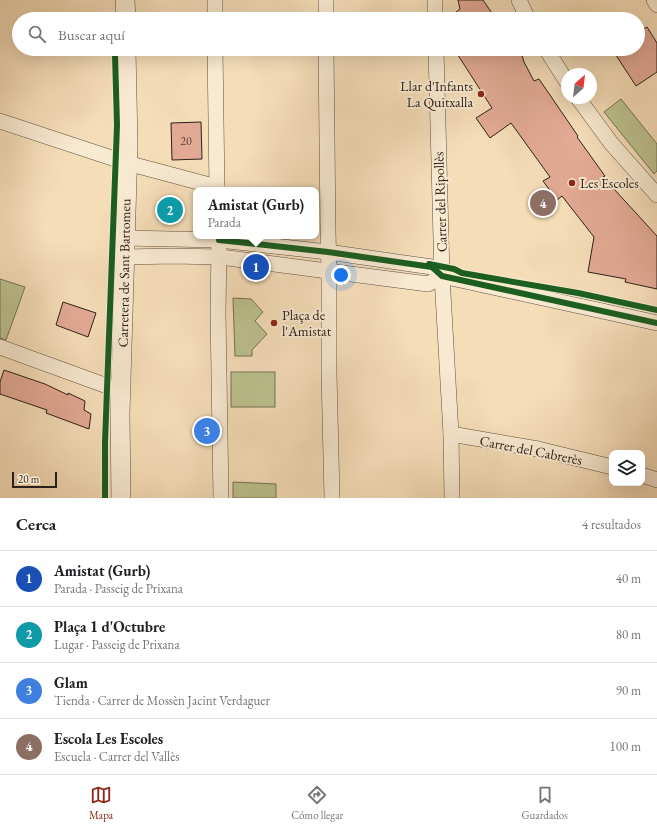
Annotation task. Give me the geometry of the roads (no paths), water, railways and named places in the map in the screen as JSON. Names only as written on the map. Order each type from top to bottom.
[{"type":"street","points":[[125,0],[126,12]]},
{"type":"street","points":[[215,0],[215,12]]},
{"type":"street","points":[[326,0],[326,12]]},
{"type":"street","points":[[435,0],[435,12]]},
{"type":"street","points":[[519,0],[525,12]]},
{"type":"street","points":[[654,0],[657,5]]},
{"type":"street","name":"Carretera de Sant Bartomeu","points":[[121,498],[121,388],[126,162],[128,141],[126,56]]},
{"type":"street","points":[[215,56],[217,187]]},
{"type":"street","points":[[326,56],[329,373],[332,498]]},
{"type":"street","name":"Carrer del Ripollès","points":[[436,56],[442,276],[451,434],[452,498]]},
{"type":"street","points":[[550,56],[561,73]]},
{"type":"street","points":[[582,104],[610,143],[657,195]]},
{"type":"street","points":[[0,121],[126,162],[214,187]]},
{"type":"street","points":[[125,238],[193,238]]},
{"type":"street","points":[[219,239],[220,257],[218,313],[221,498]]},
{"type":"street","points":[[227,239],[432,267],[442,276],[657,323]]},
{"type":"street","points":[[124,257],[220,257],[428,284],[442,276]]},
{"type":"street","points":[[0,347],[107,386],[121,388]]},
{"type":"street","name":"Carrer del Cabrerès","points":[[451,434],[538,449],[609,466]]},
{"type":"street","points":[[645,476],[657,480]]},
{"type":"place","name":"Llar d'Infants La Quitxalla","points":[[481,94]]},
{"type":"place","name":"Les Escoles","points":[[572,183]]},
{"type":"place","name":"Escola Les Escoles","points":[[543,203]]},
{"type":"place","name":"Plaça 1 d'Octubre","points":[[170,210]]},
{"type":"place","name":"Amistat (Gurb)","points":[[256,267]]},
{"type":"place","name":"Plaça de l'Amistat","points":[[274,323]]},
{"type":"place","name":"Glam","points":[[207,431]]}]
